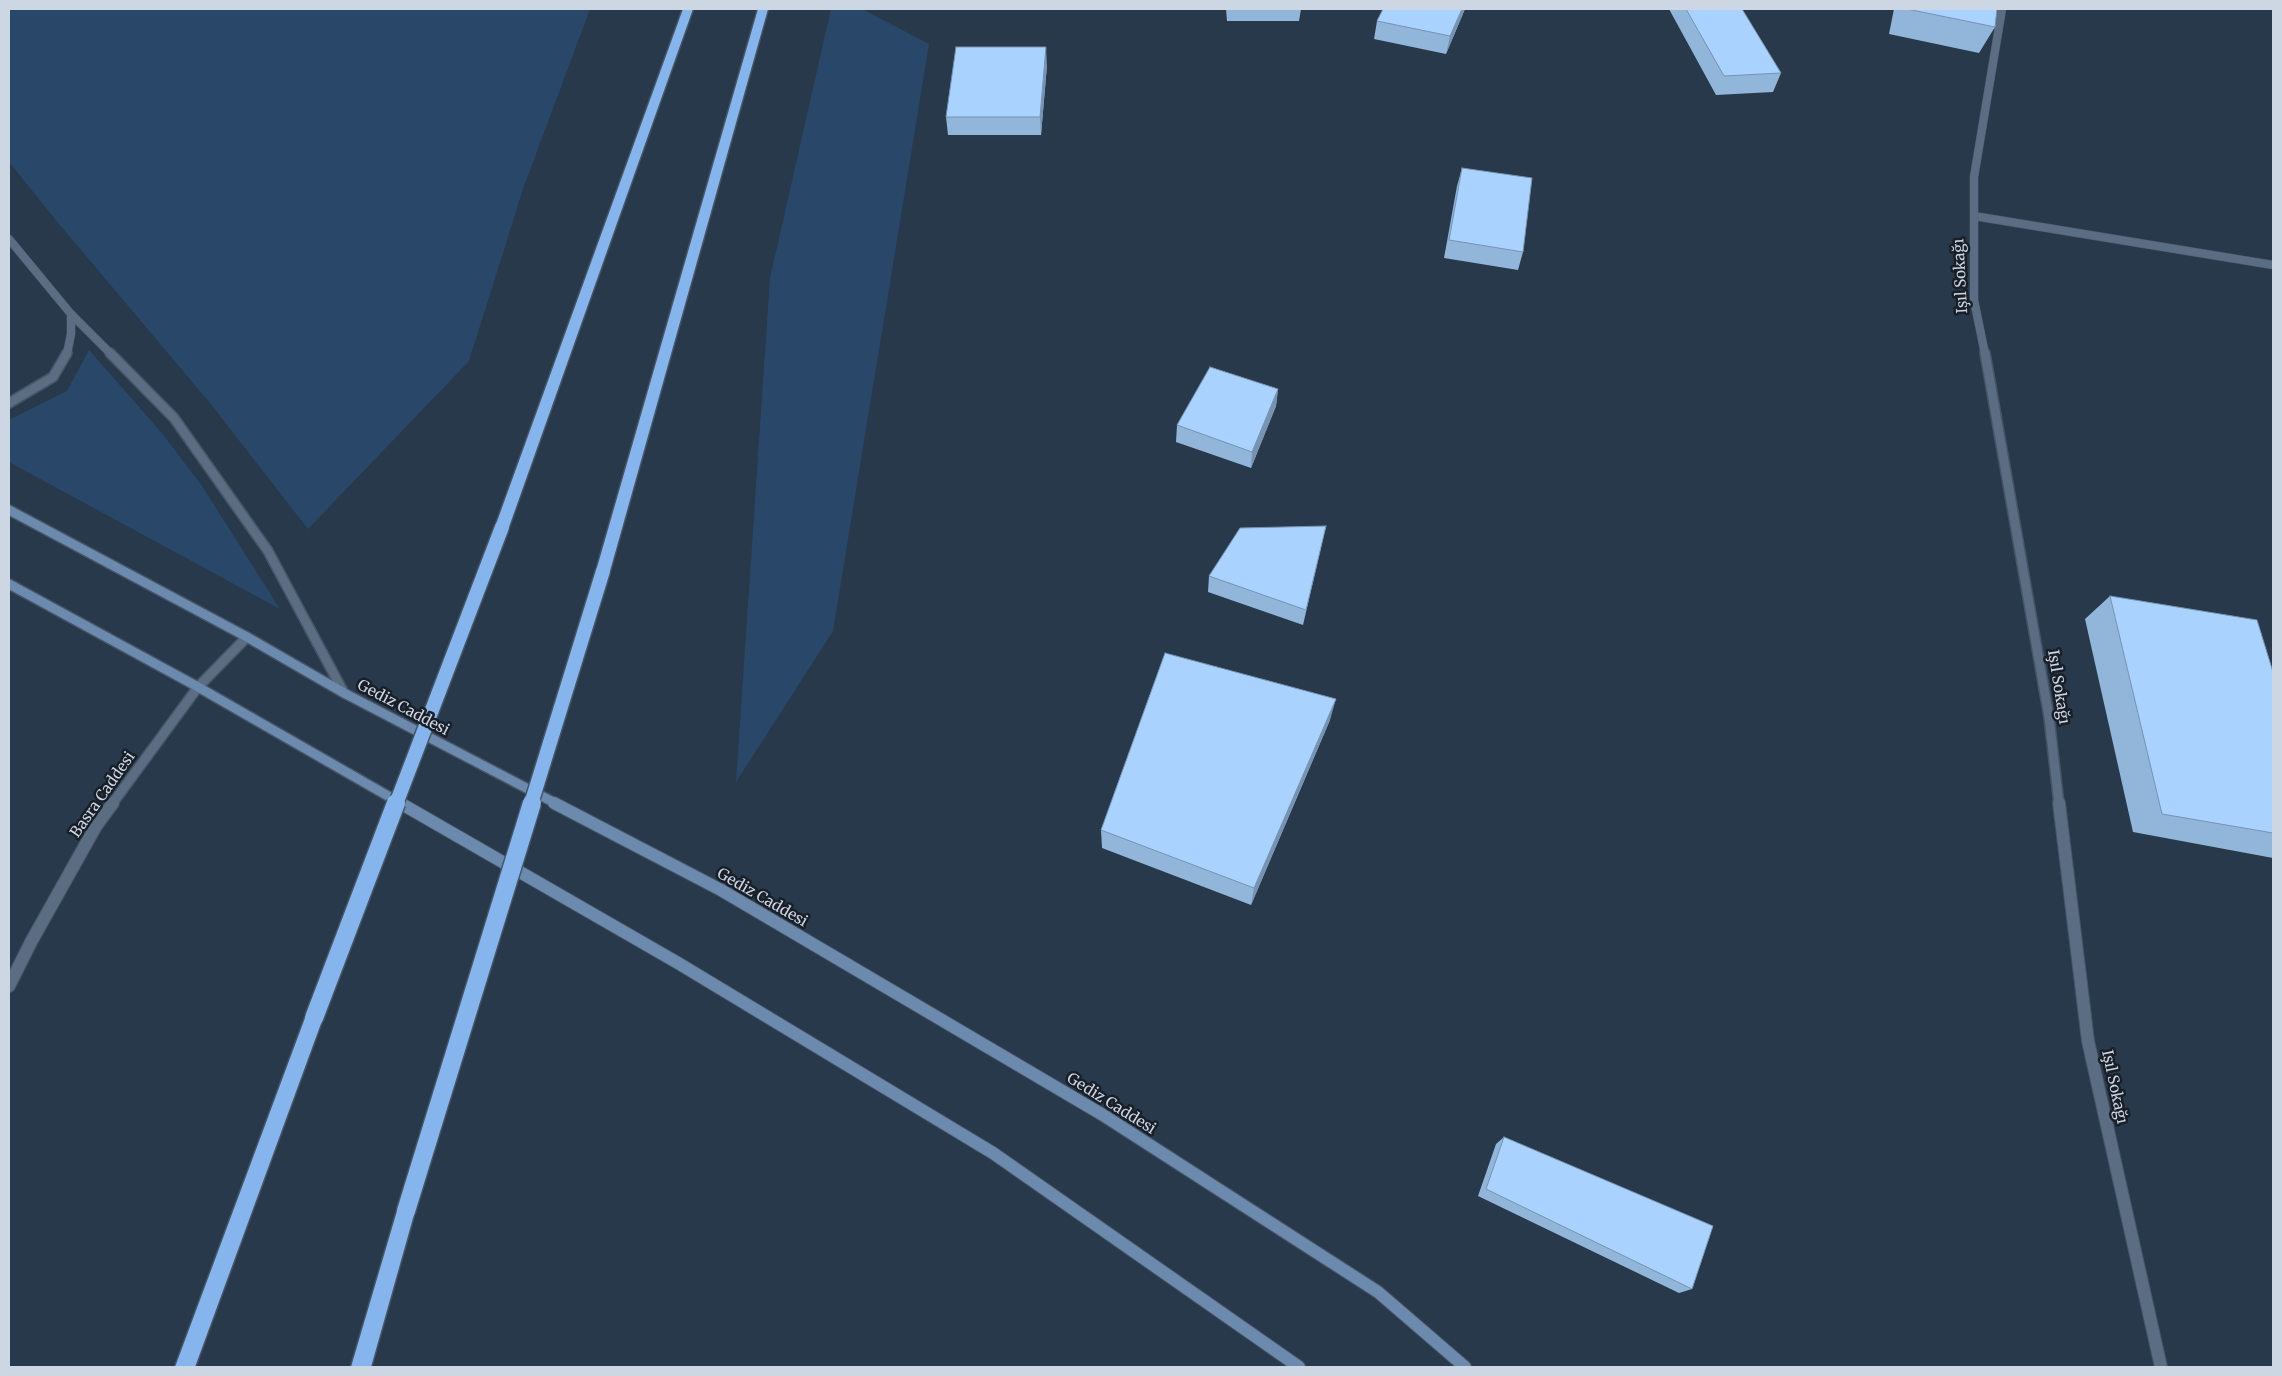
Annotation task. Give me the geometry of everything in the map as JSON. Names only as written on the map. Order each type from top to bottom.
[{"type":"highway","points":[[185,1367],[314,1018],[502,527],[688,9]]},
{"type":"highway","points":[[361,1367],[406,1211],[603,571],[765,9]]},
{"type":"main road","name":"Gediz Caddesi","points":[[9,510],[247,637],[344,693],[721,890],[1104,1115],[1378,1292],[1465,1367]]},
{"type":"main road","points":[[9,584],[198,687],[670,958],[993,1153],[1299,1367]]},
{"type":"street","name":"Işıl Sokağı","points":[[2002,9],[1974,177],[1974,300],[1995,402],[2049,717],[2088,1041],[2161,1367]]},
{"type":"street","points":[[1974,216],[2273,265]]},
{"type":"street","points":[[9,239],[72,314],[174,418],[268,551],[344,693]]},
{"type":"street","points":[[9,404],[53,376],[67,355],[72,314]]},
{"type":"street","name":"Basra Caddesi","points":[[9,986],[31,942],[96,826],[198,687],[247,637]]},
{"type":"shaded area","points":[[9,9],[590,9],[523,189],[469,361],[308,529],[210,403],[9,162]]},
{"type":"shaded area","points":[[831,9],[862,9],[929,44],[833,631],[736,782],[770,278]]},
{"type":"shaded area","points":[[89,350],[161,432],[202,486],[280,609],[9,462],[9,420],[67,391]]},
{"type":"building","points":[[1383,9],[1462,9],[1450,36],[1377,21]]},
{"type":"building","points":[[1686,9],[1742,9],[1781,73],[1724,76]]},
{"type":"building","points":[[1907,9],[1997,9],[1995,27]]},
{"type":"building","points":[[956,47],[1046,47],[1040,117],[946,117]]},
{"type":"building","points":[[1462,168],[1532,178],[1523,252],[1449,240]]},
{"type":"building","points":[[1210,367],[1278,389],[1252,452],[1177,425]]},
{"type":"building","points":[[1326,526],[1306,610],[1209,576],[1240,528]]},
{"type":"building","points":[[2110,596],[2257,620],[2273,672],[2273,833],[2162,814]]},
{"type":"building","points":[[1165,653],[1336,699],[1254,888],[1101,830]]},
{"type":"building","points":[[1504,1137],[1713,1226],[1692,1289],[1486,1189]]}]
